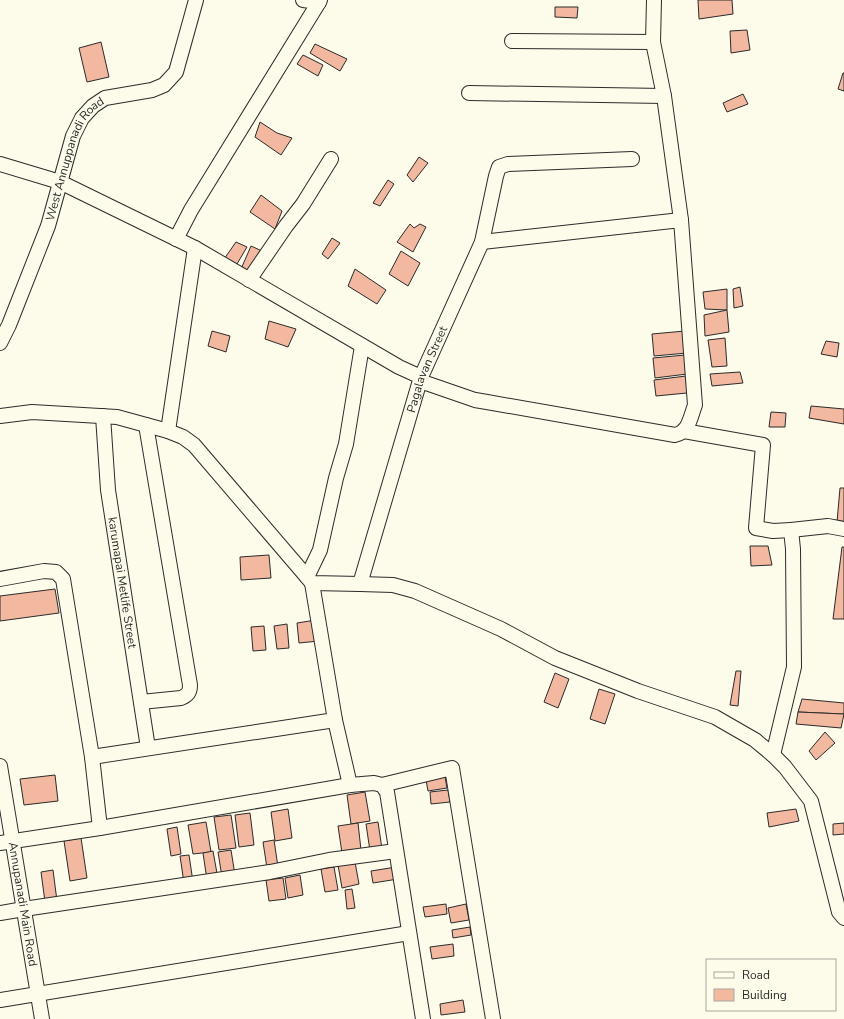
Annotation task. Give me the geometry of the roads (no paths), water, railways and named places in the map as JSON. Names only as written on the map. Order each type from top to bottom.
[{"type":"street","name":"West Annuppanadi Road","points":[[0,343],[9,325],[48,226],[73,136],[82,118],[92,106],[105,98],[152,90],[164,85],[176,72],[196,0]]},
{"type":"street","points":[[176,239],[191,210],[320,1],[303,0]]},
{"type":"street","points":[[0,164],[60,182],[195,248],[421,379],[475,400],[675,435],[681,434],[687,428],[695,405],[680,220],[664,96],[654,42],[654,0]]},
{"type":"street","points":[[512,41],[654,42]]},
{"type":"street","points":[[469,93],[664,96]]},
{"type":"street","name":"Pagalavan Street","points":[[360,584],[421,379],[482,242],[499,168],[508,164],[632,159]]},
{"type":"street","points":[[249,280],[303,204],[331,160]]},
{"type":"street","points":[[482,242],[680,220]]},
{"type":"street","points":[[168,431],[195,248]]},
{"type":"street","points":[[309,580],[320,550],[336,478],[346,444],[362,346]]},
{"type":"street","points":[[0,416],[32,412],[117,417],[168,431],[183,437],[194,445],[309,580],[335,720],[350,785]]},
{"type":"street","name":"karumapai Metlife Street","points":[[103,416],[108,490],[148,748]]},
{"type":"street","points":[[141,702],[182,698],[187,696],[190,691],[146,425]]},
{"type":"street","points":[[684,431],[763,445],[756,528],[772,531],[828,526],[844,529]]},
{"type":"street","points":[[773,754],[794,667],[793,548],[791,530]]},
{"type":"street","points":[[0,579],[44,571],[56,572],[63,579],[92,757],[100,828]]},
{"type":"street","points":[[309,580],[393,585],[415,591],[501,629],[555,658],[638,691],[715,717],[755,740],[773,754],[785,767],[811,801],[839,912],[844,918]]},
{"type":"street","points":[[92,757],[335,720]]},
{"type":"street","name":"Annupanadi Main Road","points":[[0,766],[6,842],[24,909],[42,1019]]},
{"type":"street","points":[[6,842],[100,828],[350,785],[374,783],[382,785],[452,768],[493,1019]]},
{"type":"street","points":[[382,785],[387,792],[422,1019]]},
{"type":"street","points":[[0,913],[270,872],[329,860],[396,851]]},
{"type":"street","points":[[0,1000],[409,933]]}]
